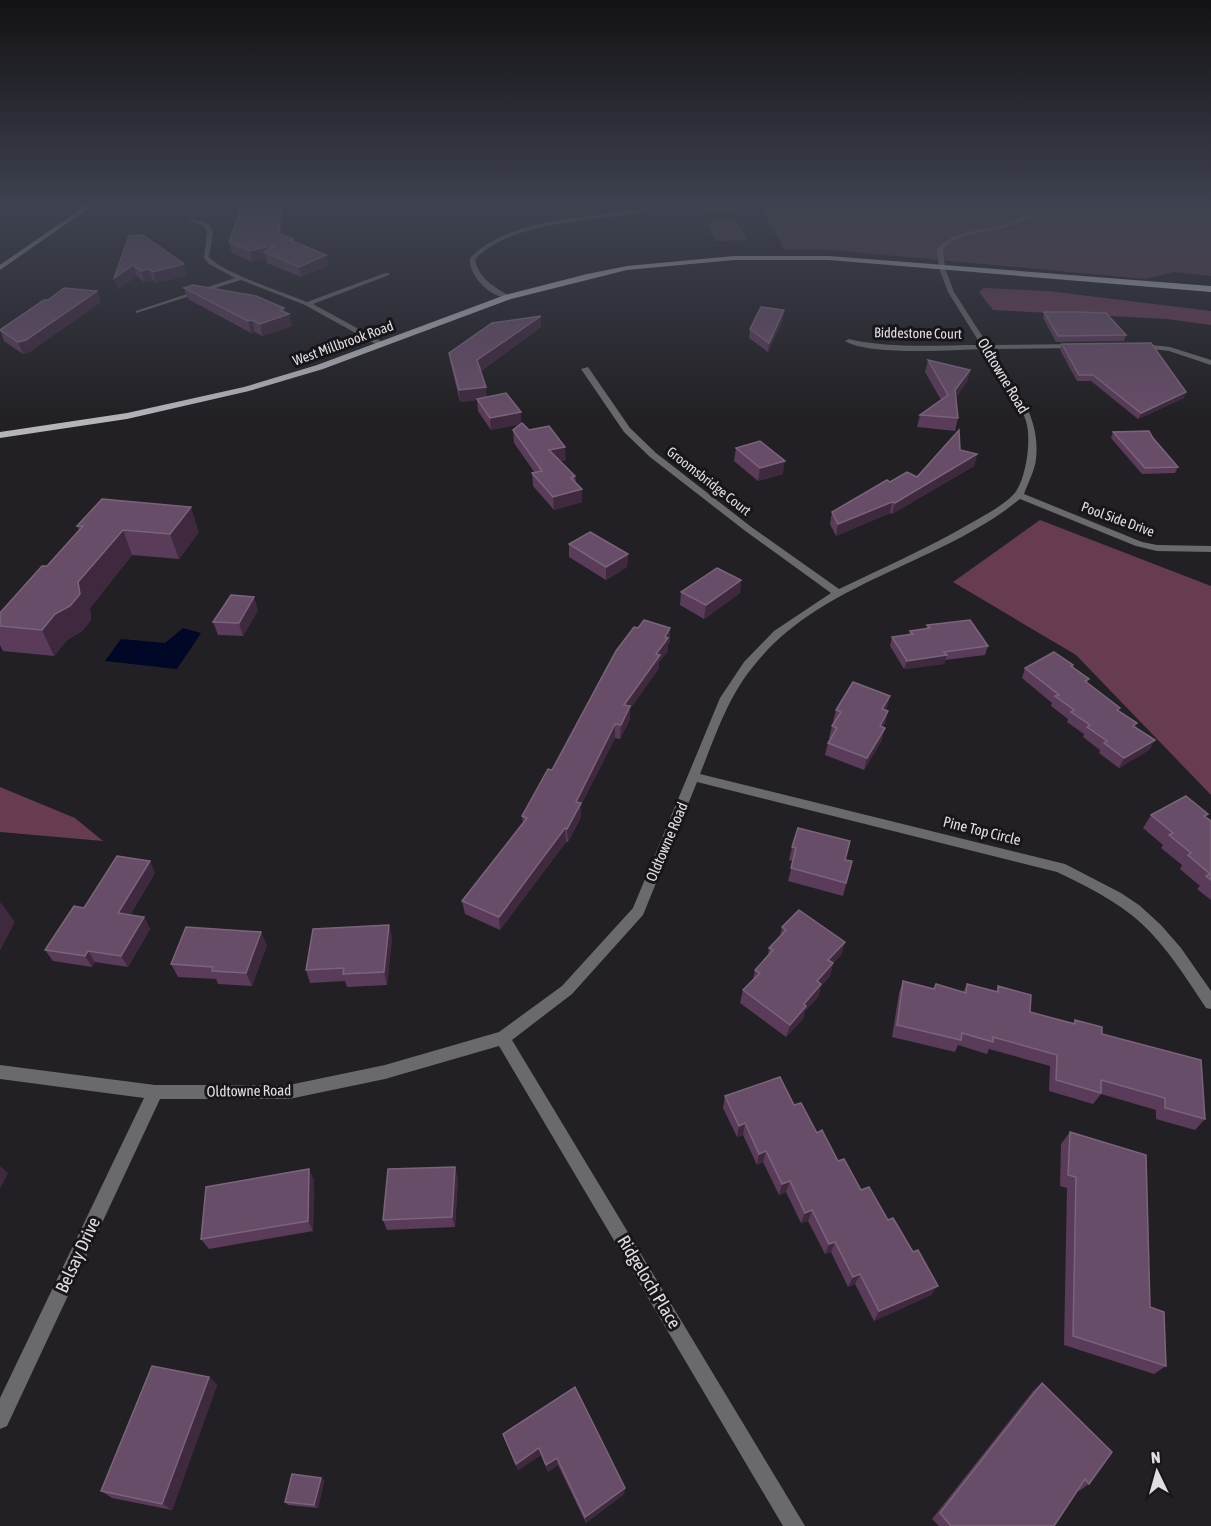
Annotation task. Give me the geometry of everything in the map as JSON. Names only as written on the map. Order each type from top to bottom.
[{"type":"main road","name":"West Millbrook Road","points":[[0,435],[93,422],[208,399],[283,379],[508,297],[582,277]]},
{"type":"main road","name":"West Millbrook Road","points":[[1009,277],[1211,299]]},
{"type":"main road","name":"West Millbrook Road","points":[[1088,277],[1211,289]]},
{"type":"street","points":[[307,304],[378,277]]},
{"type":"street","points":[[479,277],[493,290],[508,297]]},
{"type":"street","name":"Oldtowne Road","points":[[0,1072],[155,1092],[289,1092],[386,1072],[502,1038],[567,990],[638,911],[724,701],[748,665],[778,633],[838,593],[946,542],[1002,509],[1019,495],[1032,461],[1033,435],[1030,421],[987,347],[951,292],[945,277]]},
{"type":"street","points":[[138,312],[241,278],[307,304],[382,344]]},
{"type":"street","name":"Biddestone Court","points":[[849,341],[871,346],[909,348],[1090,346]]},
{"type":"street","points":[[1132,345],[1170,349],[1211,363]]},
{"type":"street","name":"Groomsbridge Court","points":[[585,369],[627,430],[653,455],[747,528],[838,593]]},
{"type":"street","name":"Pool Side Drive","points":[[1019,495],[1139,544],[1157,548],[1211,549]]},
{"type":"street","name":"Pine Top Circle","points":[[694,777],[1060,868],[1099,886],[1136,910],[1167,941],[1211,1003]]},
{"type":"street","name":"Ridgeloch Place","points":[[502,1038],[795,1526]]},
{"type":"street","name":"Belsay Drive","points":[[0,1419],[155,1092]]},
{"type":"shaded area","points":[[1126,277],[1152,277],[1145,279]]},
{"type":"shaded area","points":[[984,288],[1048,291],[1211,311],[1211,325],[1167,319],[993,310],[979,292]]},
{"type":"shaded area","points":[[1040,520],[1211,586],[1211,795],[1076,655],[953,582]]},
{"type":"shaded area","points":[[0,787],[75,818],[103,841],[0,832]]},
{"type":"water","points":[[183,628],[201,633],[177,669],[105,661],[121,639],[165,643]]},
{"type":"building","points":[[193,285],[256,296],[284,308],[280,310],[289,314],[260,324],[252,320],[248,321],[184,288]]},
{"type":"building","points":[[64,288],[97,291],[26,340],[18,342],[0,330],[44,300],[48,300]]},
{"type":"building","points":[[761,307],[784,310],[769,343],[750,329]]},
{"type":"building","points":[[1044,312],[1106,313],[1126,335],[1058,336]]},
{"type":"building","points":[[541,316],[477,360],[486,387],[459,390],[449,353],[492,323]]},
{"type":"building","points":[[1151,343],[1186,392],[1141,413],[1093,375],[1079,375],[1062,344]]},
{"type":"building","points":[[928,360],[970,370],[955,390],[958,418],[920,415],[948,395]]},
{"type":"building","points":[[506,393],[521,412],[490,418],[477,399]]},
{"type":"building","points":[[522,423],[529,430],[549,426],[565,447],[549,450],[575,476],[571,478],[582,489],[553,497],[532,473],[542,471],[513,430]]},
{"type":"building","points":[[959,430],[960,450],[977,454],[895,503],[892,502],[838,524],[832,512],[887,480],[890,482],[907,472],[917,477]]},
{"type":"building","points":[[1149,431],[1178,467],[1145,468],[1113,432]]},
{"type":"building","points":[[760,441],[785,461],[760,468],[736,448]]},
{"type":"building","points":[[102,499],[191,507],[170,534],[123,530],[78,582],[80,594],[70,606],[55,614],[42,630],[0,626],[0,613],[42,566],[47,566],[83,526],[77,526]]},
{"type":"building","points":[[590,532],[628,554],[606,567],[569,544]]},
{"type":"building","points":[[717,568],[741,580],[706,605],[681,592]]},
{"type":"building","points":[[231,595],[254,597],[239,623],[213,622]]},
{"type":"building","points":[[644,620],[670,628],[665,637],[668,638],[656,654],[660,655],[624,705],[630,706],[621,725],[615,724],[576,802],[581,803],[567,829],[565,828],[499,917],[462,901],[527,818],[522,816],[548,769],[552,770],[616,651],[634,627],[638,628]]},
{"type":"building","points":[[970,620],[988,646],[944,652],[947,655],[907,661],[892,637],[913,634],[910,631],[930,628],[927,625]]},
{"type":"building","points":[[1054,652],[1089,679],[1085,681],[1120,708],[1117,710],[1137,723],[1133,726],[1155,740],[1124,758],[1104,743],[1107,741],[1087,727],[1090,725],[1071,712],[1074,710],[1055,696],[1059,695],[1025,668]]},
{"type":"building","points":[[853,682],[890,696],[882,709],[888,711],[880,726],[885,728],[867,758],[828,743],[837,728],[832,726],[841,712],[836,710]]},
{"type":"building","points":[[1186,796],[1208,814],[1204,816],[1211,821],[1211,880],[1206,876],[1210,874],[1188,855],[1191,853],[1169,835],[1173,833],[1151,815]]},
{"type":"building","points":[[798,828],[850,841],[845,860],[852,861],[846,883],[791,868],[796,848],[792,847]]},
{"type":"building","points":[[117,856],[150,861],[118,913],[144,917],[121,956],[88,951],[85,956],[45,950],[74,906],[84,908]]},
{"type":"building","points":[[799,910],[845,942],[828,960],[833,963],[817,981],[821,984],[790,1025],[743,990],[760,973],[755,970],[773,950],[769,948],[786,930],[782,927]]},
{"type":"building","points":[[389,925],[384,972],[343,974],[344,968],[306,970],[313,929]]},
{"type":"building","points":[[186,927],[261,932],[246,973],[212,971],[213,967],[171,964]]},
{"type":"building","points":[[903,981],[934,989],[936,984],[966,993],[967,984],[998,992],[998,986],[1031,995],[1030,1012],[1075,1024],[1075,1020],[1102,1027],[1102,1034],[1201,1060],[1205,1119],[1165,1108],[1165,1098],[1101,1080],[1101,1093],[1056,1080],[1057,1055],[993,1037],[993,1042],[962,1033],[961,1040],[897,1025]]},
{"type":"building","points":[[780,1077],[794,1105],[801,1103],[817,1133],[822,1130],[838,1161],[844,1159],[861,1190],[869,1187],[888,1220],[893,1218],[913,1252],[918,1250],[938,1286],[879,1311],[860,1274],[853,1277],[835,1242],[829,1244],[812,1210],[805,1213],[790,1181],[782,1184],[766,1151],[759,1154],[745,1123],[739,1126],[725,1096]]},
{"type":"building","points":[[1070,1132],[1146,1155],[1150,1307],[1164,1312],[1166,1366],[1073,1336],[1076,1177],[1068,1175]]},
{"type":"building","points":[[455,1167],[452,1217],[383,1220],[388,1169]]},
{"type":"building","points":[[309,1169],[308,1221],[201,1239],[206,1187]]},
{"type":"building","points":[[152,1366],[209,1377],[162,1504],[101,1491]]},
{"type":"building","points":[[1042,1383],[1112,1452],[1089,1484],[1085,1479],[1054,1526],[951,1526],[940,1513]]},
{"type":"building","points":[[575,1387],[625,1488],[585,1517],[557,1458],[546,1465],[539,1448],[516,1464],[503,1434]]},
{"type":"building","points":[[292,1474],[321,1478],[314,1505],[285,1502]]}]
